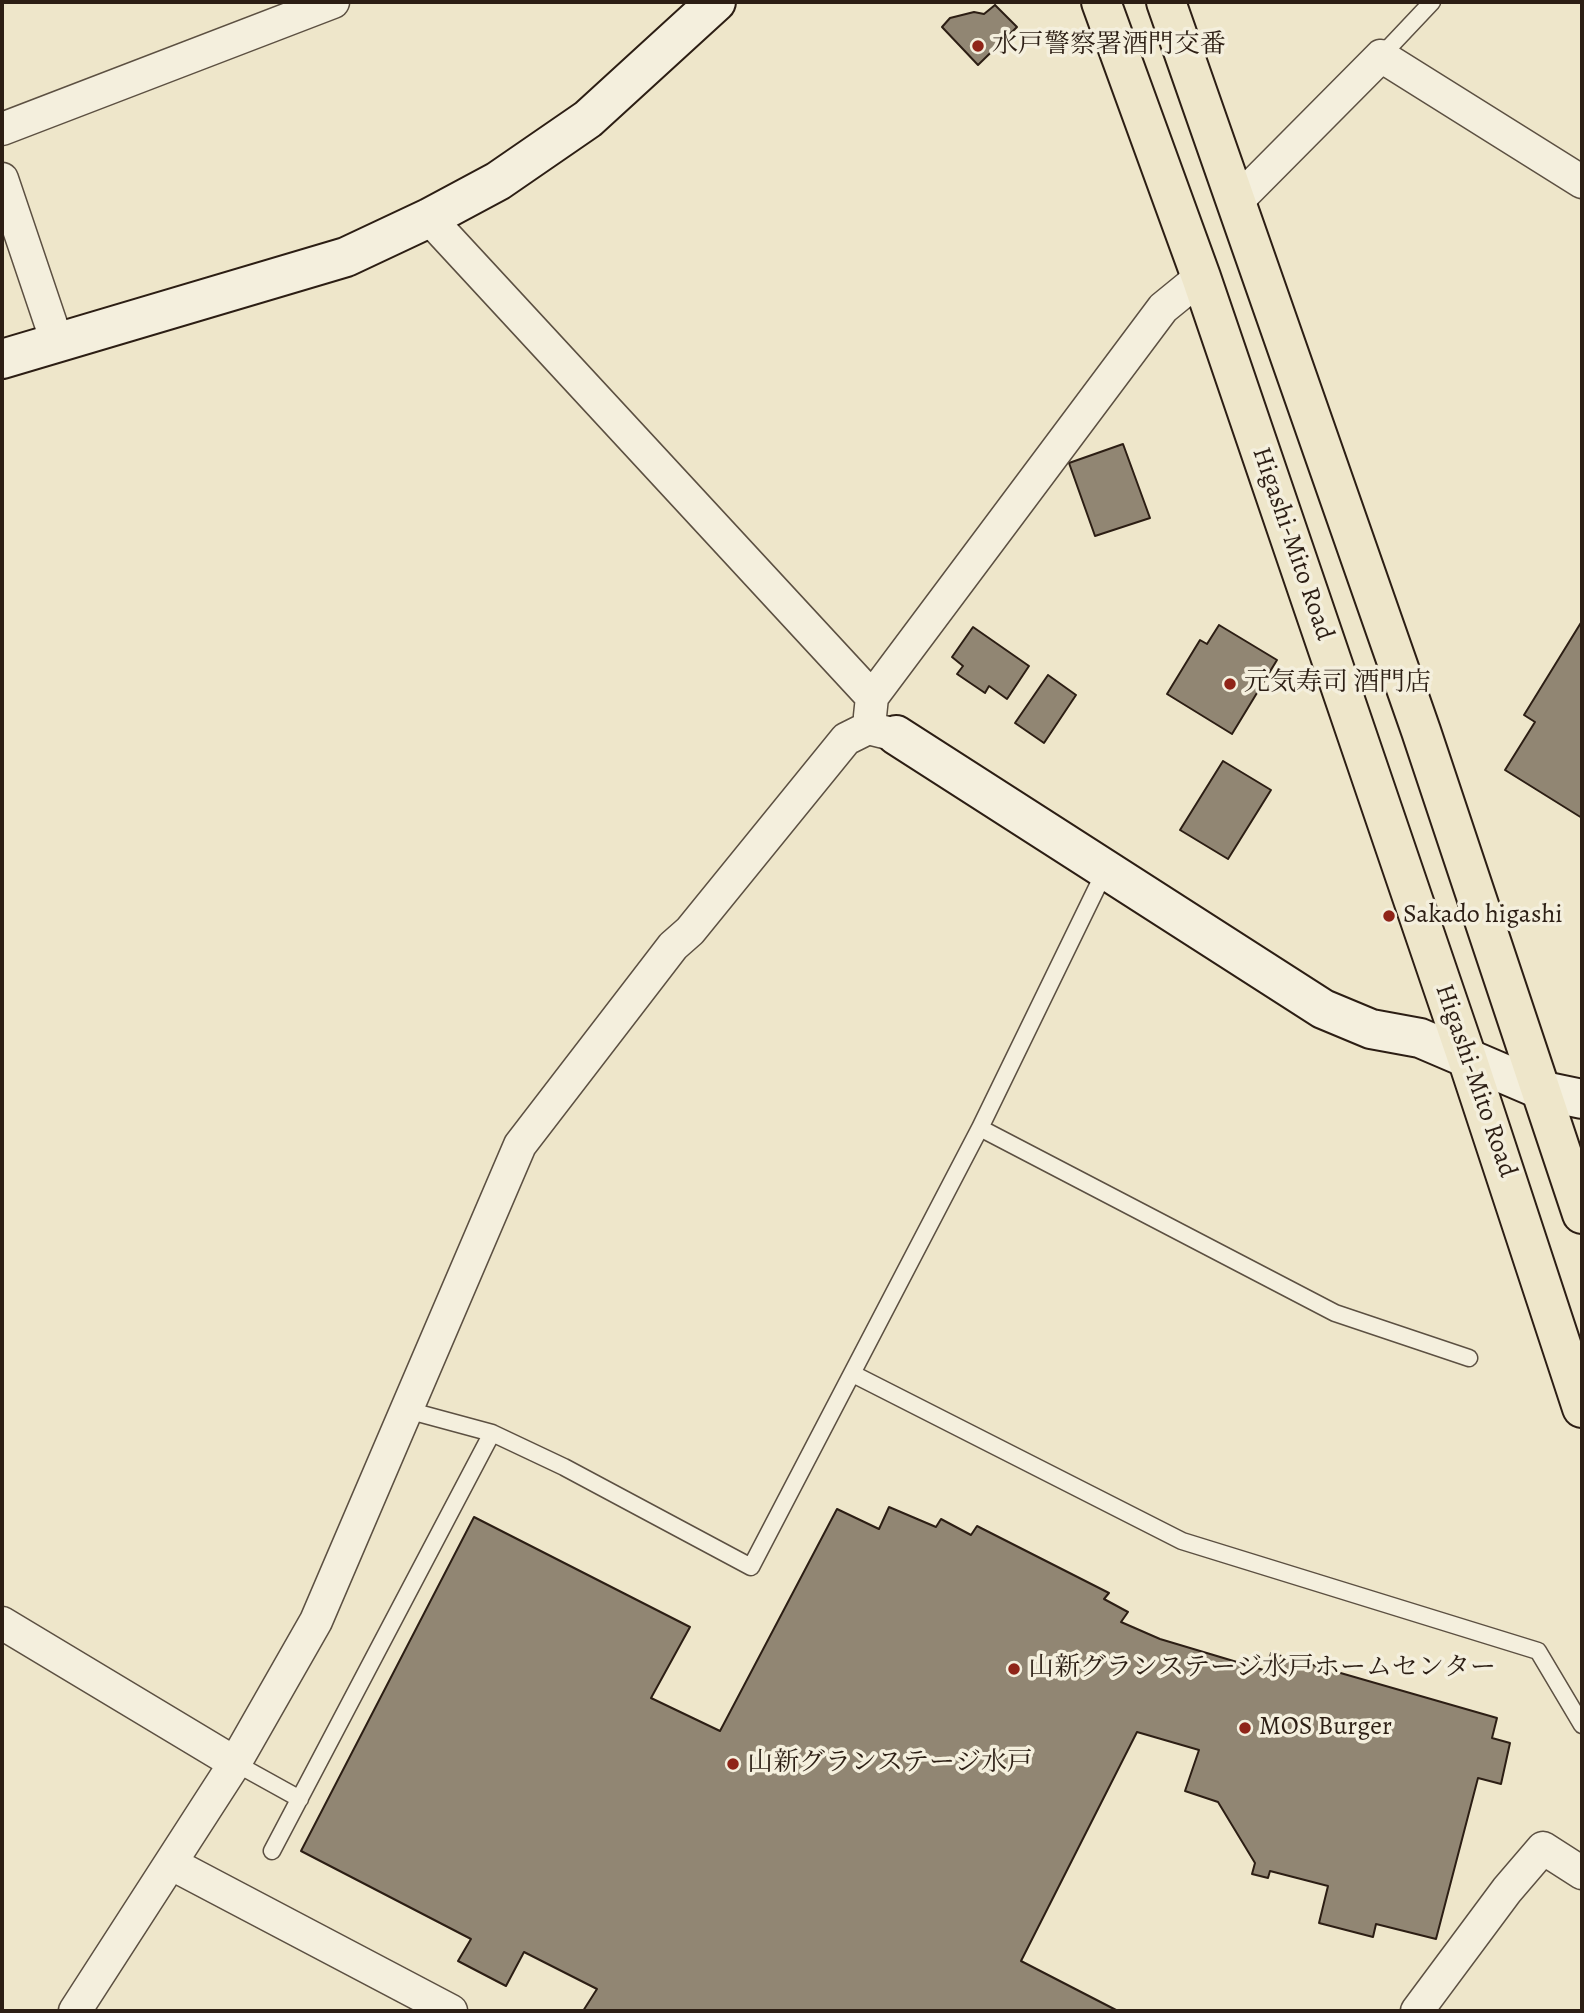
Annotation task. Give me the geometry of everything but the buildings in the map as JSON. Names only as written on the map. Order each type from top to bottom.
[{"type":"highway","name":"Higashi-Mito Road","points":[[1101,2],[1200,277],[1467,1058],[1582,1408]]},
{"type":"highway","points":[[1166,2],[1544,1091],[1582,1214]]},
{"type":"street","points":[[2,359],[260,285],[346,257],[429,218],[499,181],[588,119],[716,2]]},
{"type":"street","points":[[2,130],[318,4]]},
{"type":"street","points":[[1237,201],[1381,56],[1582,182]]},
{"type":"street","points":[[2,178],[57,342]]},
{"type":"street","points":[[429,218],[872,697],[882,731],[1323,1009],[1371,1029],[1420,1038],[1544,1091],[1582,1099]]},
{"type":"street","points":[[872,697],[1163,308],[1200,277]]},
{"type":"street","points":[[75,2011],[235,1763],[316,1621],[520,1144],[673,946],[690,931],[846,739],[882,731]]},
{"type":"street","points":[[2,1623],[235,1763]]},
{"type":"street","points":[[1417,2011],[1507,1890],[1544,1848],[1582,1873]]},
{"type":"street","points":[[172,1864],[451,2011]]},
{"type":"lane","points":[[1381,56],[1432,2]]},
{"type":"lane","points":[[407,1410],[492,1433],[564,1467],[751,1567],[980,1128],[1105,871]]},
{"type":"lane","points":[[980,1128],[1335,1313],[1469,1358]]},
{"type":"lane","points":[[853,1374],[1182,1541],[1538,1651],[1582,1726]]},
{"type":"lane","points":[[272,1852],[492,1433]]},
{"type":"lane","points":[[235,1763],[300,1799]]},
{"type":"place","name":"水戸警察署酒門交番","points":[[978,46]]},
{"type":"place","name":"元気寿司 酒門店","points":[[1230,684]]},
{"type":"place","name":"Sakado higashi","points":[[1389,916]]},
{"type":"place","name":"山新グランステージ水戸ホームセンター","points":[[1014,1669]]},
{"type":"place","name":"MOS Burger","points":[[1245,1728]]},
{"type":"place","name":"山新グランステージ水戸","points":[[733,1764]]}]
